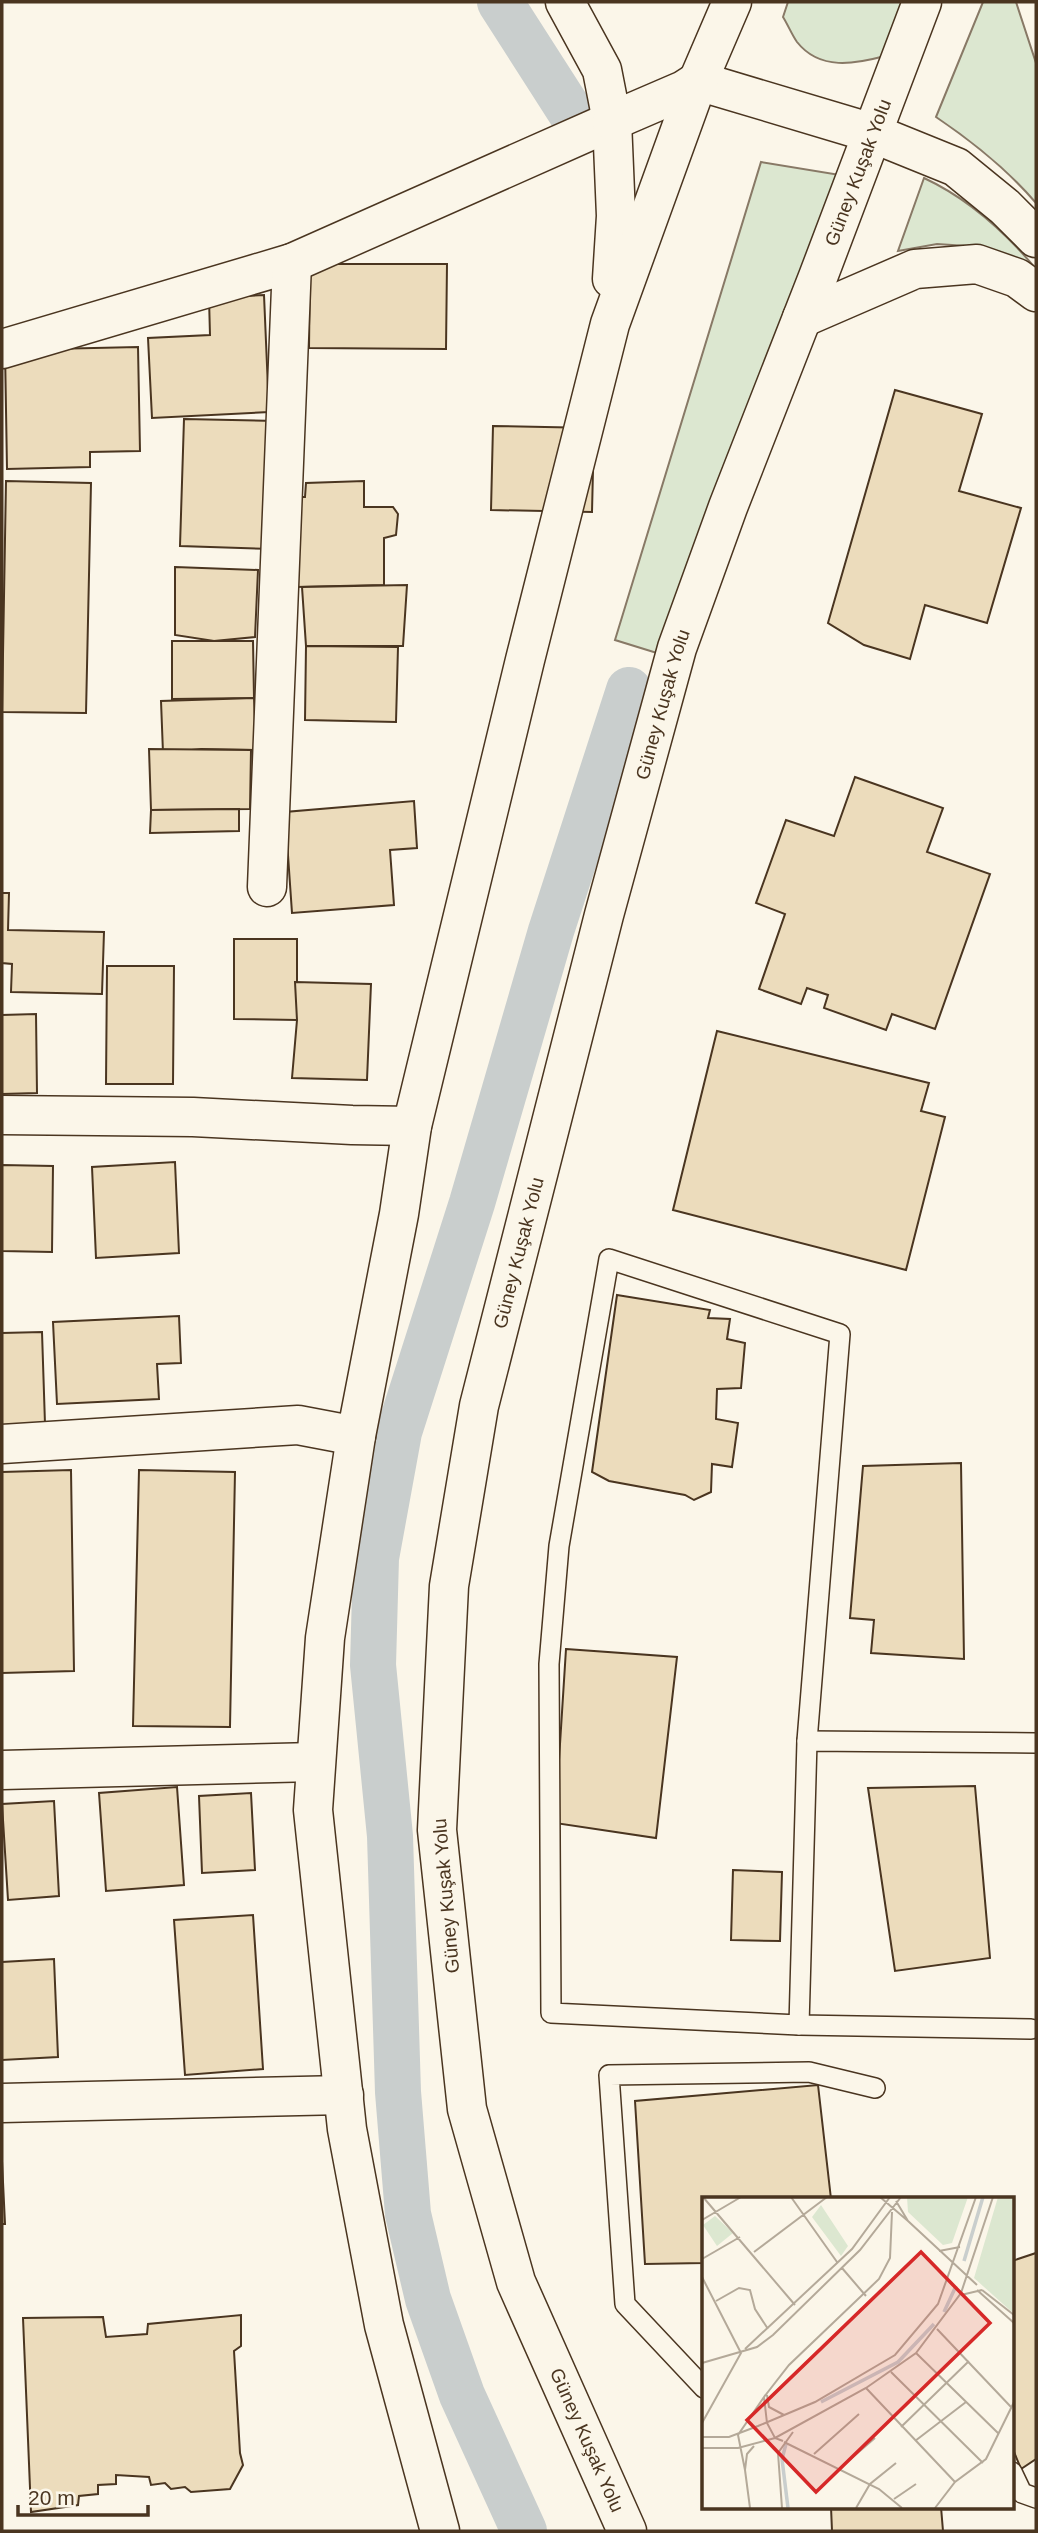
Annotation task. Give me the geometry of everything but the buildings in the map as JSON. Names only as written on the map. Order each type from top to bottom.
[{"type":"main road","points":[[565,2],[602,69],[612,121],[616,216],[610,324]]},
{"type":"main road","points":[[431,2521],[384,2325],[347,2129],[313,1810],[326,1638],[356,1436],[399,1214],[412,1126],[525,660],[610,324],[698,81],[732,2]]},
{"type":"main road","name":"Güney Kuşak Yolu","points":[[627,2531],[516,2282],[467,2109],[438,1830],[449,1586],[479,1406],[601,928],[677,648],[728,507],[922,2]]},
{"type":"main road","points":[[2,349],[292,263],[684,90],[698,81],[872,133],[956,167],[1005,207],[1036,238]]},
{"type":"main road","points":[[267,887],[292,263]]},
{"type":"main road","points":[[802,318],[915,269],[977,264],[1017,278],[1036,292]]},
{"type":"main road","points":[[2,1115],[193,1117],[412,1126]]},
{"type":"main road","points":[[2,1444],[298,1425],[356,1436]]},
{"type":"main road","points":[[2,1770],[315,1762]]},
{"type":"main road","points":[[2,2103],[344,2095]]},
{"type":"lane","points":[[799,2025],[807,1741],[840,1334],[609,1259],[559,1546],[549,1664],[551,2013],[799,2025],[1031,2029]]},
{"type":"lane","points":[[807,1741],[1036,1743]]},
{"type":"lane","points":[[702,2386],[625,2304],[609,2075],[809,2072],[875,2088]]},
{"type":"lane","points":[[1014,2476],[1022,2493],[1036,2498]]},
{"type":"green space","points":[[788,2],[914,2],[885,56],[838,63],[816,58],[797,42],[783,17]]},
{"type":"green space","points":[[983,2],[1016,2],[1036,63],[1036,203],[989,157],[936,117]]},
{"type":"green space","points":[[761,162],[840,175],[673,658],[615,640]]},
{"type":"green space","points":[[924,178],[985,218],[1012,242],[1036,269],[982,247],[937,244],[898,251]]},
{"type":"waterway","points":[[500,2],[573,116]]},
{"type":"waterway","points":[[524,2531],[462,2395],[428,2299],[408,2214],[398,2092],[390,1836],[373,1665],[376,1558],[399,1432],[472,1203],[551,931],[629,690]]}]
